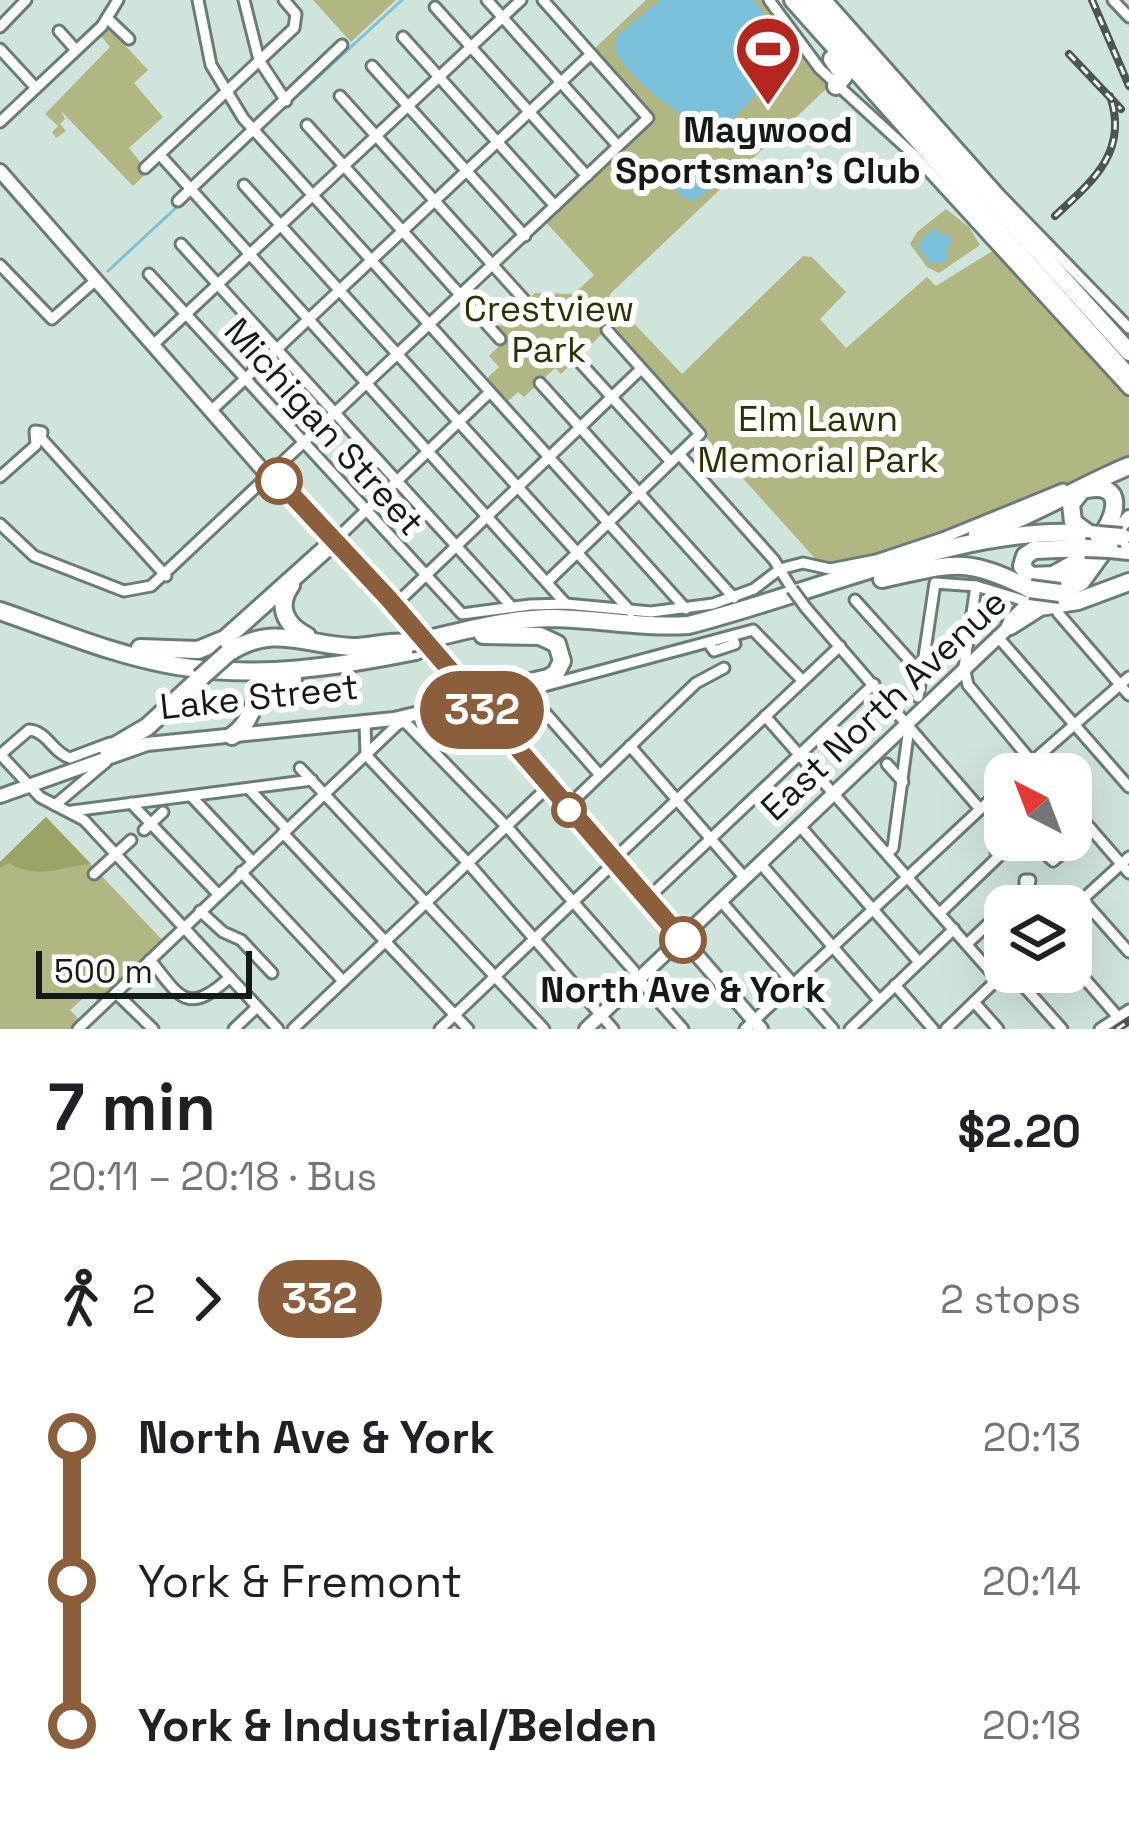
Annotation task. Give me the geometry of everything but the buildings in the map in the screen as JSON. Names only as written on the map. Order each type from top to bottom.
[{"type":"highway","points":[[780,0],[844,72],[836,86]]},
{"type":"highway","points":[[793,0],[1129,377]]},
{"type":"highway","points":[[812,0],[1129,352]]},
{"type":"highway","points":[[801,596],[1012,523],[1129,464]]},
{"type":"highway","points":[[1077,488],[1129,482]]},
{"type":"highway","points":[[315,527],[330,547]]},
{"type":"highway","points":[[436,642],[487,625],[533,619],[688,625],[976,543],[1038,535],[1110,539]]},
{"type":"highway","points":[[859,591],[986,550],[1110,539]]},
{"type":"highway","points":[[0,610],[110,650],[175,666],[220,671],[313,670],[436,642],[550,627],[634,635],[697,632],[938,566],[994,570],[1026,594],[1060,592],[1081,582],[1110,539]]},
{"type":"highway","points":[[327,644],[291,626],[283,603],[287,589],[330,547]]},
{"type":"highway","points":[[139,648],[198,650],[225,639],[330,547]]},
{"type":"highway","points":[[1003,630],[1040,607],[1078,601],[1129,582]]},
{"type":"highway","points":[[0,600],[139,648],[226,663],[294,664],[413,647]]},
{"type":"highway","points":[[469,693],[552,676],[562,658],[557,644],[545,637],[483,635]]},
{"type":"highway","points":[[105,757],[247,641],[269,636],[362,647],[413,647]]},
{"type":"highway","points":[[246,727],[256,697],[272,684],[362,667],[413,647]]},
{"type":"main road","points":[[0,171],[315,527]]},
{"type":"main road","points":[[272,477],[330,547],[469,693],[754,1026]]},
{"type":"main road","name":"East North Avenue","points":[[1003,630],[1034,596],[1110,539]]},
{"type":"main road","name":"East North Avenue","points":[[586,1029],[908,722],[964,667],[972,653],[1110,539]]},
{"type":"main road","name":"Lake Street","points":[[29,785],[58,770],[159,736],[442,703],[469,693]]},
{"type":"main road","name":"Lake Street","points":[[0,796],[130,748],[246,727],[364,726],[399,720],[469,693]]},
{"type":"street","points":[[0,26],[26,0]]},
{"type":"street","points":[[197,0],[207,52],[225,93],[254,131],[686,609]]},
{"type":"street","points":[[244,0],[259,60],[286,100]]},
{"type":"street","points":[[145,168],[297,22],[284,0]]},
{"type":"street","points":[[487,0],[618,146]]},
{"type":"street","points":[[154,344],[521,0]]},
{"type":"street","points":[[0,524],[32,555],[124,591],[151,586],[494,267],[648,118],[543,0]]},
{"type":"street","points":[[769,0],[836,86],[914,155],[1129,390]]},
{"type":"street","points":[[827,0],[1000,195],[1129,328]]},
{"type":"street","points":[[1113,0],[1129,16]]},
{"type":"street","points":[[1,119],[108,19],[115,1]]},
{"type":"street","points":[[435,7],[586,176]]},
{"type":"street","points":[[108,19],[129,39]]},
{"type":"street","points":[[59,31],[76,50]]},
{"type":"street","points":[[403,37],[555,206]]},
{"type":"street","points":[[178,201],[342,45]]},
{"type":"street","points":[[0,49],[36,88]]},
{"type":"street","points":[[212,410],[591,54]]},
{"type":"street","points":[[372,66],[524,236]]},
{"type":"street","points":[[340,96],[527,303]]},
{"type":"street","points":[[308,125],[500,339]]},
{"type":"street","points":[[160,154],[566,604]]},
{"type":"street","points":[[244,185],[631,612]]},
{"type":"street","points":[[181,244],[509,605],[566,604],[631,612],[686,609],[734,598],[780,568],[797,563],[836,568],[906,550],[1129,464]]},
{"type":"street","points":[[0,265],[52,319],[96,280]]},
{"type":"street","name":"Michigan Street","points":[[149,274],[462,614],[509,605]]},
{"type":"street","points":[[547,582],[698,432],[607,330]]},
{"type":"street","points":[[576,358],[780,568],[840,646],[980,809]]},
{"type":"street","points":[[401,598],[641,369]]},
{"type":"street","points":[[540,383],[734,598]]},
{"type":"street","points":[[330,547],[490,392]]},
{"type":"street","points":[[0,477],[36,445],[35,431],[42,432],[41,438],[166,576]]},
{"type":"street","points":[[918,697],[934,583],[1026,594]]},
{"type":"street","points":[[972,653],[981,587]]},
{"type":"street","points":[[859,591],[920,672]]},
{"type":"street","points":[[1058,613],[1124,681],[1129,695]]},
{"type":"street","points":[[469,693],[534,688],[595,675],[666,651],[753,630],[802,680]]},
{"type":"street","points":[[1003,630],[1074,725],[1129,787]]},
{"type":"street","points":[[440,1029],[840,646]]},
{"type":"street","points":[[964,667],[973,694],[1024,753]]},
{"type":"street","points":[[567,807],[696,683],[724,668]]},
{"type":"street","points":[[1042,753],[1124,681]]},
{"type":"street","points":[[647,899],[874,684]]},
{"type":"street","points":[[534,688],[535,700],[600,775]]},
{"type":"street","points":[[765,716],[984,957]]},
{"type":"street","points":[[145,718],[132,731],[75,758],[61,755],[35,730],[23,733],[0,754],[29,785],[55,805],[72,811],[278,1029]]},
{"type":"street","points":[[82,1028],[399,720],[506,826],[681,1027],[693,1013]]},
{"type":"street","points":[[889,853],[903,782],[908,722]]},
{"type":"street","points":[[55,805],[105,757],[364,726],[366,754],[613,1029]]},
{"type":"street","points":[[908,747],[922,741]]},
{"type":"street","points":[[630,746],[744,878]]},
{"type":"street","points":[[886,764],[903,782]]},
{"type":"street","points":[[300,768],[544,1029]]},
{"type":"street","points":[[72,811],[312,780]]},
{"type":"street","points":[[293,1029],[549,787]]},
{"type":"street","points":[[249,789],[468,1029]]},
{"type":"street","points":[[190,796],[252,861]]},
{"type":"street","points":[[131,802],[148,827],[218,894]]},
{"type":"street","points":[[754,1026],[984,805]]},
{"type":"street","points":[[148,827],[163,812]]},
{"type":"street","points":[[799,826],[919,962]]},
{"type":"street","points":[[1092,830],[1126,865],[1092,891]]},
{"type":"street","points":[[94,874],[131,840]]},
{"type":"street","points":[[940,913],[994,861]]},
{"type":"street","points":[[760,863],[879,1000]]},
{"type":"street","points":[[241,872],[344,981]]},
{"type":"street","points":[[720,900],[833,1029]]},
{"type":"street","points":[[1092,910],[1129,952]]},
{"type":"street","points":[[200,911],[223,932],[242,940],[272,973]]},
{"type":"street","points":[[967,944],[984,928]]},
{"type":"street","points":[[850,1029],[954,929]]},
{"type":"street","points":[[150,960],[169,989],[182,996],[207,996],[230,977]]},
{"type":"street","points":[[895,986],[933,1029]]},
{"type":"street","points":[[1092,987],[1118,1017]]},
{"type":"street","points":[[116,993],[154,1029]]},
{"type":"street","points":[[946,1029],[984,993]]},
{"type":"street","points":[[1025,993],[1062,1029]]},
{"type":"street","points":[[974,1002],[998,1029]]},
{"type":"street","points":[[234,1029],[257,1007]]},
{"type":"street","points":[[1100,1029],[1129,1010]]},
{"type":"green space","points":[[313,0],[396,0],[351,42]]},
{"type":"green space","points":[[646,0],[765,0],[827,82],[827,88],[609,297],[682,374],[803,256],[812,257],[846,292],[820,319],[846,348],[927,277],[936,286],[994,250],[1129,399],[1129,460],[939,536],[820,564],[608,328],[561,374],[555,368],[524,397],[518,392],[505,404],[484,381],[499,367],[489,356],[506,339],[497,328],[535,293],[574,294],[594,275],[543,219],[652,117],[592,51]]},
{"type":"green space","points":[[108,23],[148,70],[134,83],[163,117],[129,148],[148,172],[133,186],[61,111],[65,119],[60,124],[66,131],[56,138],[52,132],[58,126],[45,114],[110,47],[98,32]]},
{"type":"green space","points":[[946,209],[969,227],[980,245],[939,273],[927,267],[910,244],[917,232]]},
{"type":"green space","points":[[46,817],[165,943],[101,1004],[89,993],[70,1010],[82,1022],[75,1029],[0,1029],[0,862]]},
{"type":"green space","points":[[46,817],[91,864],[40,872],[9,863],[0,868],[0,862]]},
{"type":"water","points":[[660,0],[754,0],[772,29],[778,52],[771,75],[720,128],[691,119],[661,100],[615,52],[616,37]]},
{"type":"water","points":[[689,168],[712,188],[693,201],[663,178]]},
{"type":"water","points":[[935,228],[952,241],[943,263],[930,263],[918,248]]},
{"type":"waterway","points":[[302,92],[402,0]]},
{"type":"waterway","points":[[108,271],[180,204]]},
{"type":"railway","points":[[1092,0],[1129,86]]},
{"type":"railway","points":[[1069,54],[1121,109]]},
{"type":"railway","points":[[1055,216],[1094,177],[1111,149],[1115,116],[1110,96]]},
{"type":"railway","points":[[1117,1029],[1129,1021]]},
{"type":"bus line","name":"332","points":[[279,481],[453,671],[683,940]]},
{"type":"place","name":"Maywood Sportsman's Club","points":[[768,108]]},
{"type":"place","name":"North Ave & York","points":[[683,940]]},
{"type":"park label","name":"Crestview Park","points":[[549,330]]},
{"type":"park label","name":"Elm Lawn Memorial Park","points":[[818,440]]}]
